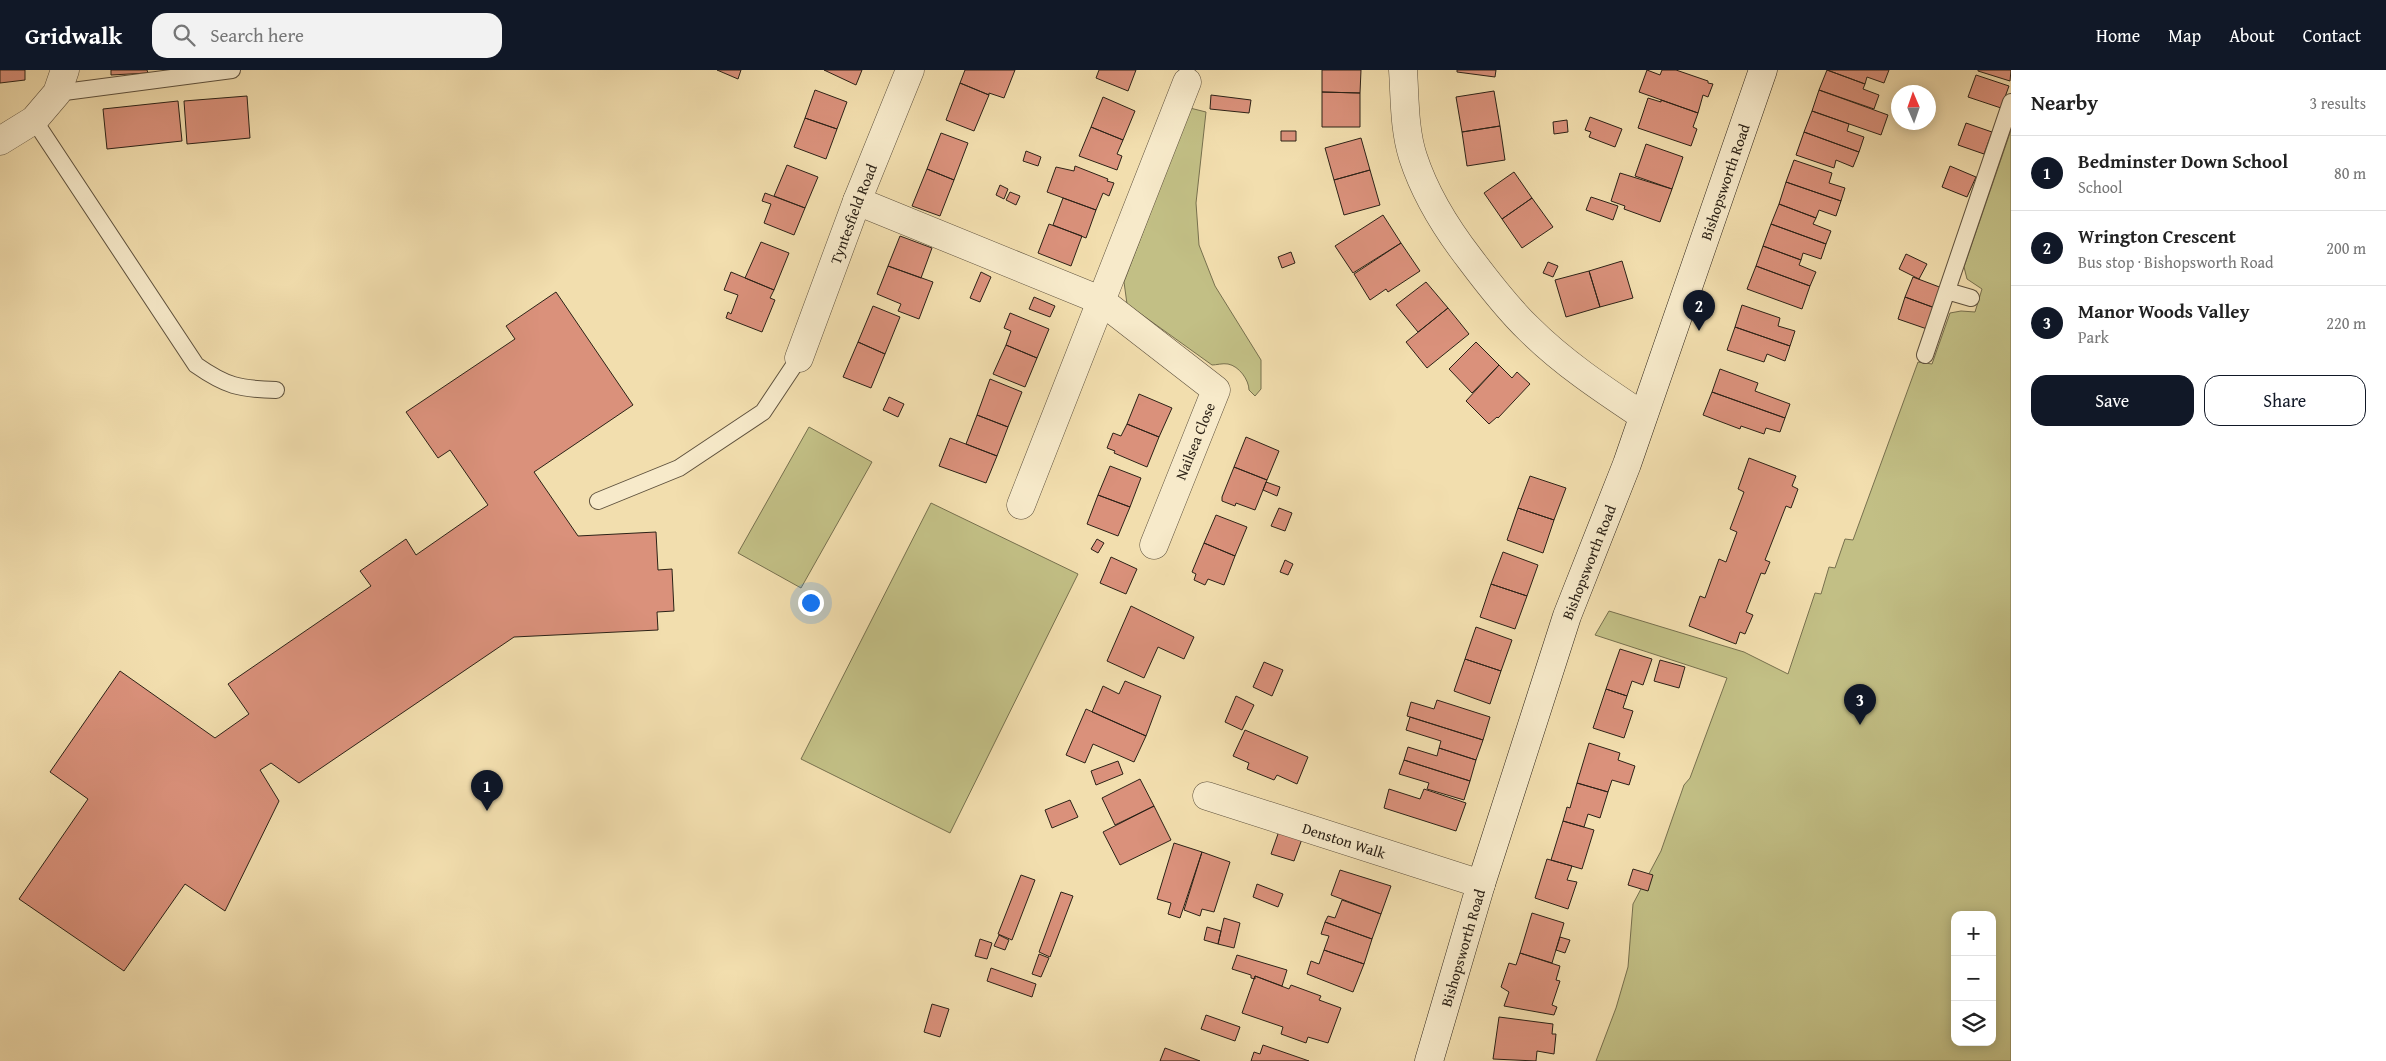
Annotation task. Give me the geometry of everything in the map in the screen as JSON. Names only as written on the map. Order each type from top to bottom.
[{"type":"street","name":"Tyntesfield Road","points":[[799,358],[857,201],[910,70]]},
{"type":"street","points":[[1403,70],[1406,120],[1412,156],[1427,192],[1454,238],[1495,292],[1529,330],[1590,380],[1644,416]]},
{"type":"street","name":"Bishopsworth Road","points":[[1429,1061],[1481,884],[1567,616],[1627,464],[1763,70]]},
{"type":"street","points":[[0,141],[34,120],[61,82]]},
{"type":"street","points":[[1021,505],[1187,82]]},
{"type":"street","name":"Nailsea Close","points":[[857,201],[1100,300],[1216,390],[1154,545]]},
{"type":"street","name":"Denston Walk","points":[[1207,796],[1481,884]]},
{"type":"lane","points":[[61,82],[232,70]]},
{"type":"lane","points":[[1925,355],[2011,102]]},
{"type":"lane","points":[[34,120],[196,364],[218,380],[245,389],[276,390]]},
{"type":"lane","points":[[1947,291],[1971,298]]},
{"type":"lane","points":[[598,501],[679,468],[763,412],[799,358]]},
{"type":"shaded area","points":[[1190,108],[1206,112],[1196,203],[1199,245],[1215,286],[1261,360],[1261,389],[1255,396],[1249,390],[1245,378],[1239,370],[1232,365],[1212,365],[1127,304],[1124,282]]},
{"type":"shaded area","points":[[2011,130],[2011,1061],[1596,1061],[1616,1008],[1628,967],[1633,904],[1661,851],[1684,785],[1690,778],[1727,678],[1595,635],[1609,611],[1744,652],[1788,674],[1815,593],[1821,594],[1829,567],[1835,568],[1845,539],[1853,540],[1918,362],[1932,364],[1950,313],[1961,311],[1975,312],[1982,289],[1967,279],[1964,267]]},
{"type":"shaded area","points":[[809,427],[872,462],[801,588],[738,553]]},
{"type":"shaded area","points":[[931,503],[1078,574],[950,833],[801,759]]},
{"type":"building","points":[[0,70],[25,70],[25,80],[0,83]]},
{"type":"building","points":[[111,70],[147,70],[148,73],[111,75]]},
{"type":"building","points":[[717,70],[741,70],[738,79]]},
{"type":"building","points":[[824,70],[862,70],[856,85]]},
{"type":"building","points":[[965,70],[1015,70],[1004,98],[989,93],[989,95],[960,83]]},
{"type":"building","points":[[1099,70],[1136,70],[1128,91],[1096,78]]},
{"type":"building","points":[[1322,70],[1361,70],[1360,93],[1322,92]]},
{"type":"building","points":[[1457,70],[1496,70],[1495,77],[1457,72]]},
{"type":"building","points":[[1647,70],[1660,75],[1662,70],[1676,70],[1713,84],[1708,97],[1703,95],[1698,113],[1639,92]]},
{"type":"building","points":[[1827,70],[1865,84],[1863,89],[1879,95],[1874,109],[1819,90]]},
{"type":"building","points":[[1827,70],[1889,70],[1884,83],[1867,77],[1865,84]]},
{"type":"building","points":[[1978,70],[2011,70],[2010,81],[1978,71]]},
{"type":"building","points":[[1976,75],[2009,86],[2001,108],[1968,97]]},
{"type":"building","points":[[960,83],[989,95],[974,131],[946,120]]},
{"type":"building","points":[[815,90],[847,102],[837,129],[805,118]]},
{"type":"building","points":[[1819,90],[1888,115],[1881,135],[1812,111]]},
{"type":"building","points":[[1494,91],[1500,126],[1462,132],[1456,97]]},
{"type":"building","points":[[1322,92],[1360,93],[1360,127],[1322,127]]},
{"type":"building","points":[[1211,95],[1251,100],[1249,113],[1210,109]]},
{"type":"building","points":[[247,96],[250,138],[187,144],[184,101]]},
{"type":"building","points":[[1103,97],[1135,111],[1123,140],[1091,127]]},
{"type":"building","points":[[1648,98],[1661,102],[1661,100],[1698,113],[1693,127],[1697,129],[1691,146],[1638,128]]},
{"type":"building","points":[[178,101],[182,141],[107,149],[103,109]]},
{"type":"building","points":[[1812,111],[1849,124],[1847,131],[1864,137],[1859,152],[1804,132]]},
{"type":"building","points":[[1590,117],[1622,129],[1615,147],[1589,137],[1591,132],[1585,130]]},
{"type":"building","points":[[805,118],[837,129],[826,159],[794,147]]},
{"type":"building","points":[[1567,120],[1568,132],[1554,134],[1553,122]]},
{"type":"building","points":[[1966,123],[1992,132],[1984,154],[1958,145]]},
{"type":"building","points":[[1500,126],[1505,160],[1467,166],[1462,132]]},
{"type":"building","points":[[1091,127],[1123,140],[1117,154],[1122,156],[1117,170],[1079,156]]},
{"type":"building","points":[[1281,131],[1296,131],[1296,141],[1281,141]]},
{"type":"building","points":[[1804,132],[1859,152],[1853,167],[1836,160],[1834,168],[1796,155]]},
{"type":"building","points":[[941,133],[968,143],[954,180],[927,169]]},
{"type":"building","points":[[1361,138],[1370,170],[1334,180],[1325,148]]},
{"type":"building","points":[[1646,144],[1683,157],[1672,189],[1635,176]]},
{"type":"building","points":[[1026,151],[1041,157],[1038,166],[1023,161]]},
{"type":"building","points":[[1794,160],[1832,173],[1829,183],[1845,188],[1841,201],[1786,182]]},
{"type":"building","points":[[787,165],[818,177],[805,208],[774,196]]},
{"type":"building","points":[[1075,166],[1114,183],[1109,196],[1103,193],[1096,210],[1047,192],[1056,167],[1074,171]]},
{"type":"building","points":[[1950,166],[1976,177],[1967,197],[1942,187]]},
{"type":"building","points":[[927,169],[954,180],[940,216],[912,206]]},
{"type":"building","points":[[1370,170],[1380,205],[1344,215],[1334,180]]},
{"type":"building","points":[[1514,172],[1532,198],[1502,219],[1484,193]]},
{"type":"building","points":[[1620,173],[1672,189],[1660,222],[1624,209],[1625,206],[1611,201]]},
{"type":"building","points":[[1786,182],[1841,201],[1836,216],[1819,210],[1816,218],[1779,204]]},
{"type":"building","points":[[1000,185],[1008,189],[1004,199],[996,195]]},
{"type":"building","points":[[1010,192],[1020,196],[1016,205],[1006,200]]},
{"type":"building","points":[[765,193],[805,208],[794,235],[764,223],[771,204],[762,201]]},
{"type":"building","points":[[1591,197],[1618,206],[1613,220],[1586,210]]},
{"type":"building","points":[[1063,198],[1096,210],[1086,238],[1053,225]]},
{"type":"building","points":[[1532,198],[1553,227],[1522,248],[1502,219]]},
{"type":"building","points":[[1779,204],[1816,218],[1813,224],[1831,231],[1826,244],[1771,224]]},
{"type":"building","points":[[1383,215],[1401,243],[1353,273],[1335,246]]},
{"type":"building","points":[[1049,224],[1082,236],[1071,266],[1038,253]]},
{"type":"building","points":[[1771,224],[1826,244],[1821,259],[1803,253],[1801,260],[1763,246]]},
{"type":"building","points":[[900,236],[932,248],[921,278],[888,266]]},
{"type":"building","points":[[761,242],[789,253],[774,290],[745,278]]},
{"type":"building","points":[[1401,243],[1420,271],[1388,292],[1386,289],[1370,300],[1354,274]]},
{"type":"building","points":[[1763,246],[1801,260],[1799,265],[1816,272],[1810,286],[1756,266]]},
{"type":"building","points":[[1291,252],[1295,263],[1282,268],[1278,257]]},
{"type":"building","points":[[1906,254],[1927,264],[1919,279],[1899,269]]},
{"type":"building","points":[[1622,261],[1633,298],[1600,307],[1589,271]]},
{"type":"building","points":[[1548,262],[1558,266],[1553,277],[1543,273]]},
{"type":"building","points":[[888,266],[933,282],[919,319],[898,311],[901,304],[877,294]]},
{"type":"building","points":[[1756,266],[1810,286],[1802,309],[1747,289]]},
{"type":"building","points":[[1589,271],[1600,307],[1566,317],[1555,280]]},
{"type":"building","points":[[731,272],[774,290],[770,298],[775,300],[762,332],[726,318],[728,312],[731,314],[738,295],[724,290]]},
{"type":"building","points":[[981,272],[991,277],[980,302],[970,298]]},
{"type":"building","points":[[1913,277],[1942,288],[1935,308],[1905,297]]},
{"type":"building","points":[[1426,282],[1448,308],[1418,332],[1396,305]]},
{"type":"building","points":[[556,292],[633,405],[534,472],[578,536],[656,532],[658,570],[672,569],[674,611],[657,612],[658,630],[514,637],[299,783],[271,763],[260,770],[279,801],[225,911],[185,884],[124,971],[19,899],[88,799],[50,772],[120,671],[215,738],[249,714],[228,684],[371,586],[360,571],[406,539],[416,555],[488,505],[450,450],[438,458],[406,412],[515,339],[506,326]]},
{"type":"building","points":[[1034,297],[1055,306],[1050,317],[1029,309]]},
{"type":"building","points":[[1905,297],[1935,308],[1927,329],[1898,319]]},
{"type":"building","points":[[1742,305],[1780,318],[1778,326],[1795,331],[1790,346],[1735,327]]},
{"type":"building","points":[[873,306],[900,317],[885,354],[858,342]]},
{"type":"building","points":[[1448,308],[1469,334],[1427,368],[1406,342]]},
{"type":"building","points":[[1010,313],[1049,329],[1037,358],[1006,345],[1011,331],[1004,328]]},
{"type":"building","points":[[1735,327],[1790,346],[1785,361],[1767,354],[1764,362],[1727,350]]},
{"type":"building","points":[[858,342],[885,354],[871,388],[843,377]]},
{"type":"building","points":[[1476,342],[1499,365],[1472,393],[1449,369]]},
{"type":"building","points":[[1006,345],[1037,358],[1025,387],[993,374]]},
{"type":"building","points":[[1499,365],[1512,378],[1517,372],[1530,384],[1498,418],[1489,424],[1466,401]]},
{"type":"building","points":[[1720,369],[1758,383],[1755,391],[1790,404],[1785,418],[1712,392]]},
{"type":"building","points":[[990,379],[1022,392],[1008,427],[977,415]]},
{"type":"building","points":[[1712,392],[1785,418],[1780,432],[1766,428],[1764,434],[1741,426],[1740,429],[1703,415]]},
{"type":"building","points":[[1139,394],[1172,408],[1159,437],[1127,424]]},
{"type":"building","points":[[889,397],[904,404],[898,417],[883,410]]},
{"type":"building","points":[[977,415],[1008,427],[997,456],[966,444]]},
{"type":"building","points":[[1127,424],[1159,437],[1147,467],[1114,453],[1115,451],[1107,448],[1113,433],[1121,436]]},
{"type":"building","points":[[1246,437],[1279,451],[1267,480],[1234,467]]},
{"type":"building","points":[[950,438],[997,456],[986,483],[939,466]]},
{"type":"building","points":[[1749,458],[1796,476],[1792,486],[1798,489],[1791,508],[1786,506],[1765,560],[1770,562],[1765,574],[1761,573],[1746,612],[1753,615],[1745,634],[1740,632],[1736,644],[1689,626],[1700,596],[1705,598],[1719,559],[1726,562],[1737,532],[1730,529],[1744,492],[1738,489]]},
{"type":"building","points":[[1110,466],[1141,478],[1130,507],[1098,495]]},
{"type":"building","points":[[1234,467],[1267,480],[1255,510],[1236,503],[1235,506],[1222,501]]},
{"type":"building","points":[[1530,476],[1566,488],[1554,520],[1518,508]]},
{"type":"building","points":[[1266,482],[1280,487],[1277,496],[1263,490]]},
{"type":"building","points":[[1098,495],[1130,507],[1118,536],[1087,524]]},
{"type":"building","points":[[1279,508],[1292,513],[1285,531],[1271,526]]},
{"type":"building","points":[[1518,508],[1554,520],[1543,553],[1507,540]]},
{"type":"building","points":[[1216,515],[1247,527],[1235,556],[1204,543]]},
{"type":"building","points":[[1097,539],[1104,543],[1098,553],[1091,549]]},
{"type":"building","points":[[1204,543],[1235,556],[1224,585],[1208,579],[1205,585],[1194,580],[1196,574],[1192,572]]},
{"type":"building","points":[[1503,552],[1538,565],[1527,596],[1491,584]]},
{"type":"building","points":[[1111,557],[1137,569],[1126,594],[1100,583]]},
{"type":"building","points":[[1285,560],[1293,564],[1288,575],[1280,572]]},
{"type":"building","points":[[1491,584],[1527,596],[1515,629],[1480,617]]},
{"type":"building","points":[[1131,606],[1194,637],[1184,659],[1158,647],[1144,678],[1107,661]]},
{"type":"building","points":[[1476,627],[1512,640],[1501,671],[1465,659]]},
{"type":"building","points":[[1620,649],[1652,659],[1643,685],[1632,681],[1627,696],[1606,689]]},
{"type":"building","points":[[1465,659],[1501,671],[1490,704],[1454,691]]},
{"type":"building","points":[[1660,660],[1685,667],[1679,688],[1654,681]]},
{"type":"building","points":[[1264,662],[1283,670],[1272,696],[1253,687]]},
{"type":"building","points":[[1125,681],[1161,696],[1146,736],[1092,712],[1103,686],[1119,694]]},
{"type":"building","points":[[1606,689],[1627,696],[1623,708],[1633,711],[1624,738],[1593,728]]},
{"type":"building","points":[[1236,696],[1254,705],[1242,730],[1225,722]]},
{"type":"building","points":[[1437,700],[1490,717],[1483,740],[1407,716],[1411,702],[1434,709]]},
{"type":"building","points":[[1086,709],[1146,736],[1134,762],[1093,744],[1085,763],[1066,755]]},
{"type":"building","points":[[1410,717],[1483,740],[1476,760],[1439,748],[1441,741],[1406,730]]},
{"type":"building","points":[[1245,730],[1308,757],[1297,784],[1277,775],[1274,780],[1247,769],[1249,763],[1233,756]]},
{"type":"building","points":[[1589,743],[1620,753],[1618,760],[1635,766],[1629,785],[1612,780],[1608,792],[1577,783]]},
{"type":"building","points":[[1408,747],[1437,756],[1439,748],[1476,760],[1470,781],[1404,760]]},
{"type":"building","points":[[1404,760],[1470,781],[1464,800],[1427,789],[1429,783],[1399,774]]},
{"type":"building","points":[[1118,761],[1123,774],[1096,785],[1091,771]]},
{"type":"building","points":[[1140,779],[1154,806],[1115,825],[1102,798]]},
{"type":"building","points":[[1577,783],[1608,792],[1600,818],[1588,814],[1584,827],[1563,821],[1567,807],[1570,808]]},
{"type":"building","points":[[1389,789],[1420,799],[1424,789],[1466,803],[1456,831],[1384,808]]},
{"type":"building","points":[[1070,800],[1078,817],[1052,828],[1045,810]]},
{"type":"building","points":[[1154,806],[1171,840],[1120,865],[1103,832]]},
{"type":"building","points":[[1563,821],[1594,830],[1582,869],[1551,860]]},
{"type":"building","points":[[1279,831],[1302,839],[1294,861],[1271,854]]},
{"type":"building","points":[[1174,843],[1202,852],[1180,918],[1168,914],[1171,903],[1157,899]]},
{"type":"building","points":[[1202,852],[1230,862],[1214,912],[1202,909],[1200,916],[1184,910]]},
{"type":"building","points":[[1547,859],[1572,866],[1567,880],[1577,882],[1568,909],[1535,898]]},
{"type":"building","points":[[1633,869],[1653,875],[1648,891],[1628,885]]},
{"type":"building","points":[[1340,870],[1391,886],[1381,914],[1331,895]]},
{"type":"building","points":[[1021,875],[1035,880],[1012,940],[998,934]]},
{"type":"building","points":[[1257,884],[1283,894],[1278,907],[1253,897]]},
{"type":"building","points":[[1061,892],[1073,896],[1050,957],[1039,952]]},
{"type":"building","points":[[1342,900],[1381,914],[1372,939],[1325,922],[1328,916],[1335,918]]},
{"type":"building","points":[[1532,913],[1564,923],[1552,963],[1520,953]]},
{"type":"building","points":[[1224,918],[1240,923],[1234,948],[1218,944]]},
{"type":"building","points":[[1325,922],[1372,939],[1364,964],[1324,950],[1329,936],[1321,934]]},
{"type":"building","points":[[1207,927],[1221,931],[1218,944],[1204,940]]},
{"type":"building","points":[[999,935],[1009,940],[1005,950],[994,946]]},
{"type":"building","points":[[1560,937],[1570,940],[1565,953],[1556,950]]},
{"type":"building","points":[[980,939],[992,943],[987,959],[975,956]]},
{"type":"building","points":[[1324,950],[1364,964],[1353,992],[1307,974],[1311,961],[1319,964]]},
{"type":"building","points":[[1520,953],[1560,966],[1556,980],[1560,981],[1552,1005],[1557,1007],[1554,1015],[1504,1006],[1509,992],[1501,987],[1509,963],[1516,965]]},
{"type":"building","points":[[1039,954],[1049,958],[1041,977],[1032,974]]},
{"type":"building","points":[[1237,955],[1287,970],[1282,986],[1255,976],[1255,979],[1251,978],[1251,975],[1232,969]]},
{"type":"building","points":[[991,968],[1036,984],[1032,997],[987,981]]},
{"type":"building","points":[[1255,976],[1289,989],[1291,985],[1321,996],[1319,1000],[1341,1008],[1328,1043],[1308,1037],[1306,1043],[1281,1034],[1283,1027],[1242,1013]]},
{"type":"building","points":[[932,1004],[949,1009],[940,1037],[924,1032]]},
{"type":"building","points":[[1206,1015],[1240,1027],[1235,1041],[1201,1029]]},
{"type":"building","points":[[1499,1017],[1553,1024],[1552,1034],[1556,1034],[1554,1054],[1537,1051],[1536,1061],[1493,1059]]},
{"type":"building","points":[[1263,1045],[1309,1061],[1251,1061],[1254,1052],[1260,1054]]},
{"type":"building","points":[[1165,1048],[1200,1061],[1160,1061]]},
{"type":"place","name":"Wrington Crescent","points":[[1699,331]]},
{"type":"place","name":"Manor Woods Valley","points":[[1860,725]]},
{"type":"place","name":"Bedminster Down School","points":[[487,811]]}]
